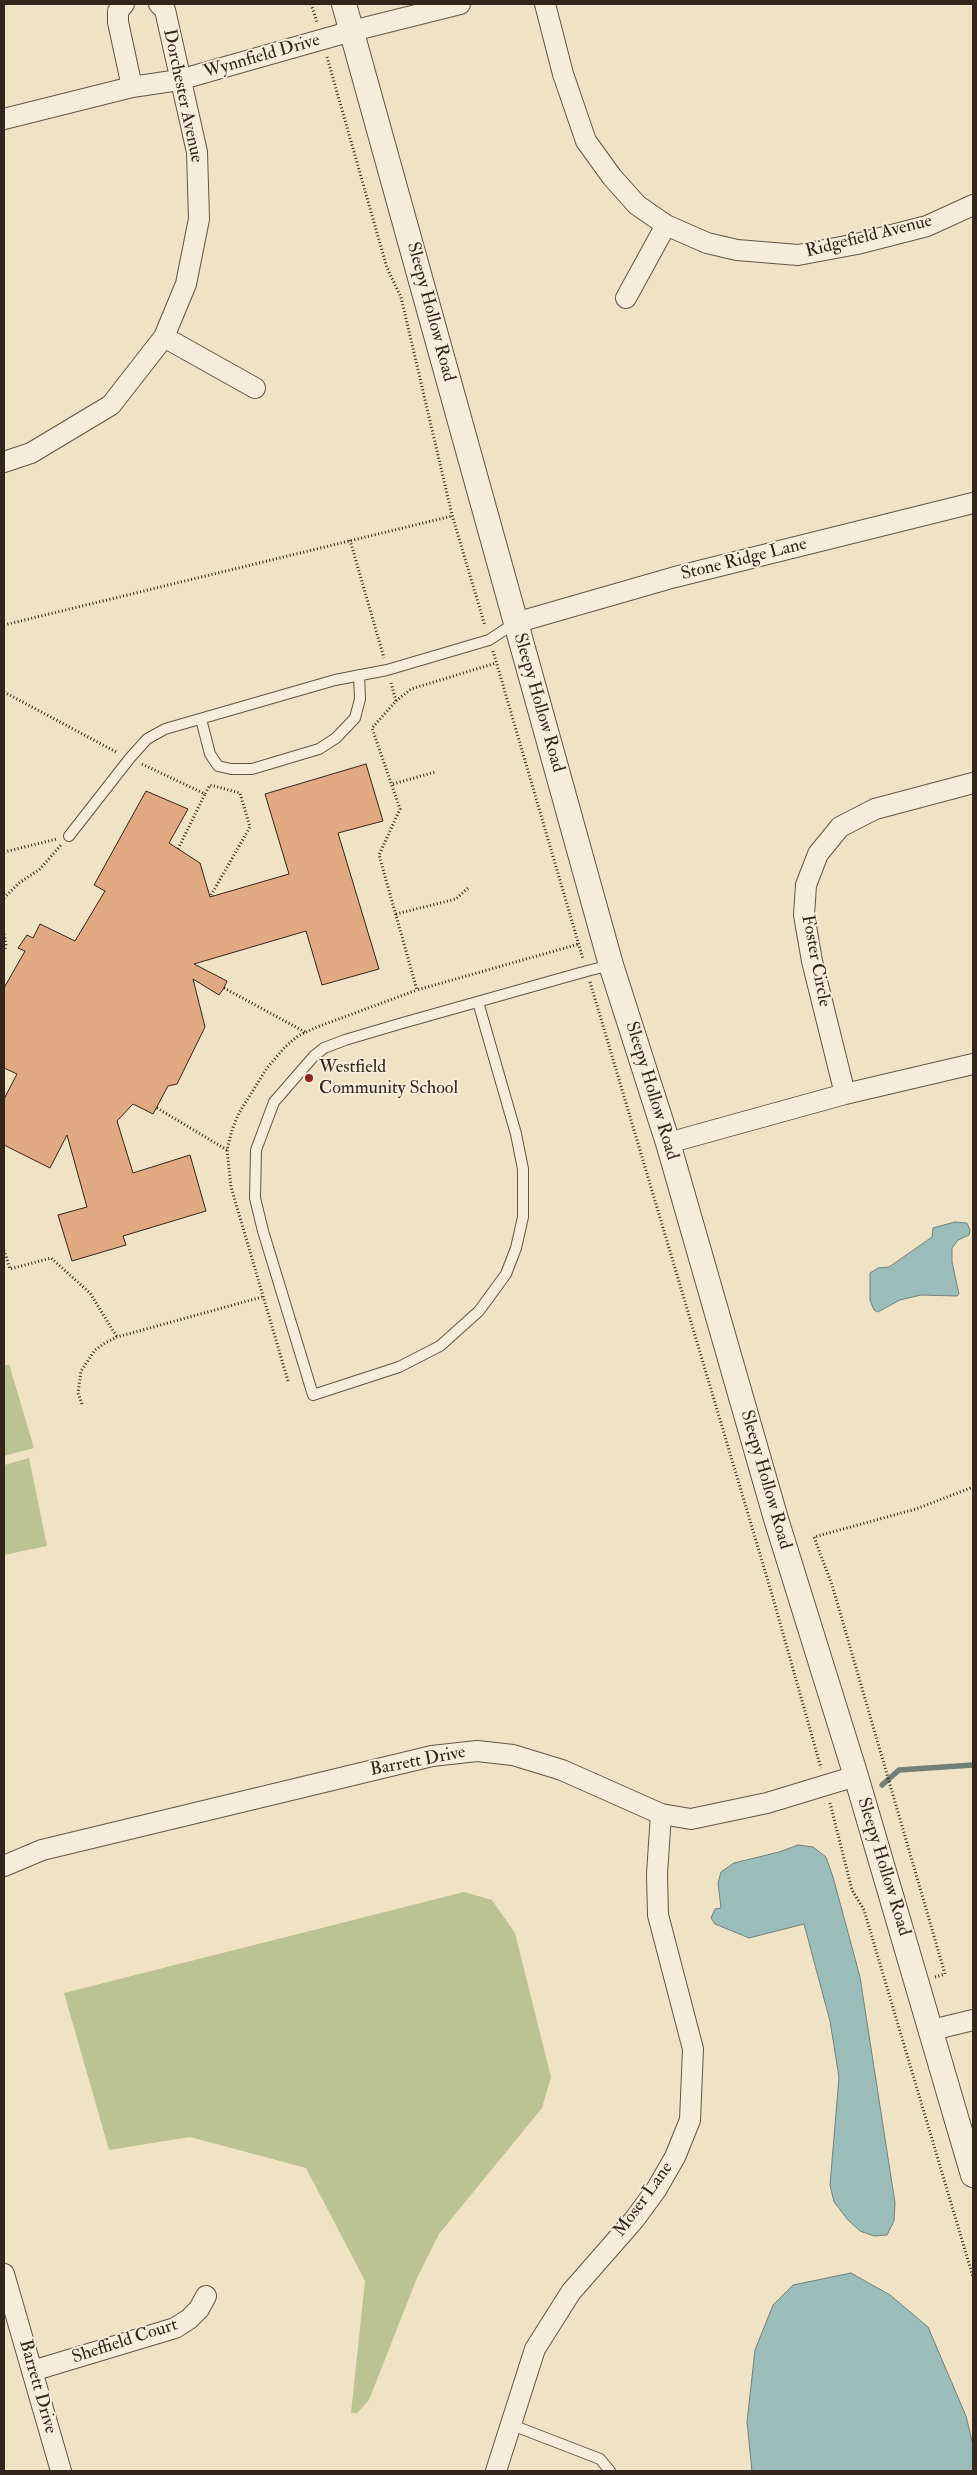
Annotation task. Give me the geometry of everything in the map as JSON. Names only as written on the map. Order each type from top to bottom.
[{"type":"street","points":[[124,4],[118,11],[118,22],[132,87]]},
{"type":"street","name":"Dorchester Avenue","points":[[4,462],[31,453],[111,405],[164,337],[186,284],[199,220],[197,152],[179,80],[165,10],[159,4]]},
{"type":"street","name":"Sleepy Hollow Road","points":[[344,4],[611,965],[668,1143],[776,1519],[856,1776],[973,2175]]},
{"type":"street","name":"Wynnfield Drive","points":[[4,119],[132,87],[179,80],[322,39],[460,4]]},
{"type":"street","name":"Ridgefield Avenue","points":[[545,4],[563,74],[586,141],[612,177],[637,205],[666,225],[707,243],[737,250],[798,255],[857,244],[927,226],[973,205]]},
{"type":"street","points":[[626,298],[666,225]]},
{"type":"street","points":[[164,337],[255,388]]},
{"type":"street","name":"Stone Ridge Lane","points":[[515,623],[675,577],[973,503]]},
{"type":"street","name":"Foster Circle","points":[[845,1094],[812,961],[804,915],[806,885],[818,854],[840,828],[875,809],[973,783]]},
{"type":"street","points":[[668,1143],[845,1094],[973,1064]]},
{"type":"street","name":"Barrett Drive","points":[[4,1866],[42,1850],[432,1756],[477,1751],[513,1755],[562,1770],[662,1814],[692,1819],[719,1815],[767,1803],[856,1776]]},
{"type":"street","name":"Moser Lane","points":[[496,2471],[535,2349],[571,2292],[634,2220],[656,2190],[675,2157],[690,2120],[693,2050],[658,1915],[657,1874],[662,1814]]},
{"type":"street","points":[[932,2030],[973,2020]]},
{"type":"street","name":"Barrett Drive","points":[[4,2274],[61,2471]]},
{"type":"street","name":"Sheffield Court","points":[[32,2371],[175,2328],[189,2319],[199,2309],[206,2296]]},
{"type":"lane","points":[[69,836],[130,758],[148,739],[164,729],[359,675],[387,670],[490,640],[515,623]]},
{"type":"lane","points":[[201,719],[210,754],[218,766],[231,769],[252,769],[319,749],[336,738],[355,718],[360,698],[359,675]]},
{"type":"lane","points":[[478,1002],[516,1134],[522,1169],[522,1217],[516,1248],[506,1274],[479,1311],[440,1346],[399,1367],[313,1395],[258,1214],[254,1168],[256,1150],[274,1102],[301,1068],[324,1048],[345,1040],[478,1002],[587,971],[611,965]]},
{"type":"lane","points":[[512,2425],[600,2459],[610,2471]]},
{"type":"path","points":[[311,4],[387,268],[401,297],[452,516],[770,1588],[825,1784],[852,1890],[864,1910],[973,2277]]},
{"type":"path","points":[[4,625],[452,516]]},
{"type":"path","points":[[350,540],[396,701]]},
{"type":"path","points":[[417,990],[379,855],[400,810],[393,784],[372,728],[396,701],[411,689],[496,663]]},
{"type":"path","points":[[4,692],[130,758],[205,794]]},
{"type":"path","points":[[393,784],[435,772]]},
{"type":"path","points":[[178,849],[210,785],[240,793],[250,827],[210,898]]},
{"type":"path","points":[[4,852],[69,836]]},
{"type":"path","points":[[4,898],[19,883],[40,869],[69,836]]},
{"type":"path","points":[[396,914],[456,899],[468,888]]},
{"type":"path","points":[[4,934],[6,946],[4,951]]},
{"type":"path","points":[[288,1381],[231,1187],[227,1150],[239,1113],[267,1068],[285,1047],[306,1032],[417,990],[579,944]]},
{"type":"path","points":[[224,988],[306,1032]]},
{"type":"path","points":[[157,1108],[227,1150]]},
{"type":"path","points":[[4,1250],[10,1269],[50,1258],[90,1293],[117,1337]]},
{"type":"path","points":[[82,1404],[78,1393],[81,1371],[95,1350],[117,1337],[262,1297]]},
{"type":"path","points":[[945,1974],[832,1585],[814,1537],[916,1509],[973,1487]]},
{"type":"green space","points":[[9,1364],[34,1448],[4,1456],[4,1366]]},
{"type":"green space","points":[[29,1458],[47,1546],[4,1555],[4,1465]]},
{"type":"green space","points":[[464,1892],[492,1900],[515,1933],[551,2077],[542,2108],[439,2234],[417,2278],[369,2400],[357,2413],[351,2413],[365,2281],[306,2168],[190,2137],[109,2150],[64,1993]]},
{"type":"water","points":[[955,1222],[967,1223],[970,1230],[969,1235],[958,1240],[952,1248],[952,1262],[959,1294],[957,1296],[921,1295],[900,1300],[878,1312],[874,1310],[870,1300],[870,1273],[878,1268],[889,1267],[932,1237],[933,1228]]},
{"type":"water","points":[[798,1845],[813,1847],[826,1857],[860,1977],[895,2203],[894,2221],[887,2235],[874,2236],[860,2231],[848,2220],[834,2202],[830,2185],[839,2077],[830,2021],[804,1924],[749,1938],[715,1924],[711,1918],[715,1909],[721,1908],[718,1883],[721,1872],[734,1863],[779,1852]]},
{"type":"water","points":[[851,2273],[890,2295],[928,2327],[966,2416],[973,2445],[973,2471],[752,2471],[747,2422],[755,2350],[773,2305],[793,2285]]},
{"type":"building","points":[[366,764],[383,821],[338,833],[379,969],[322,985],[306,931],[194,964],[227,981],[219,995],[193,979],[205,1027],[177,1084],[168,1086],[153,1114],[133,1104],[117,1121],[133,1173],[190,1155],[206,1211],[123,1236],[126,1245],[72,1261],[58,1215],[87,1207],[67,1135],[50,1168],[4,1145],[4,1099],[17,1074],[4,1068],[4,988],[25,951],[18,948],[27,935],[33,938],[40,924],[75,941],[105,891],[94,885],[146,791],[188,809],[169,843],[200,863],[210,897],[289,874],[265,794]]},
{"type":"waterway","points":[[882,1785],[899,1770],[973,1765]]},
{"type":"place","name":"Westfield Community School","points":[[309,1078]]}]
